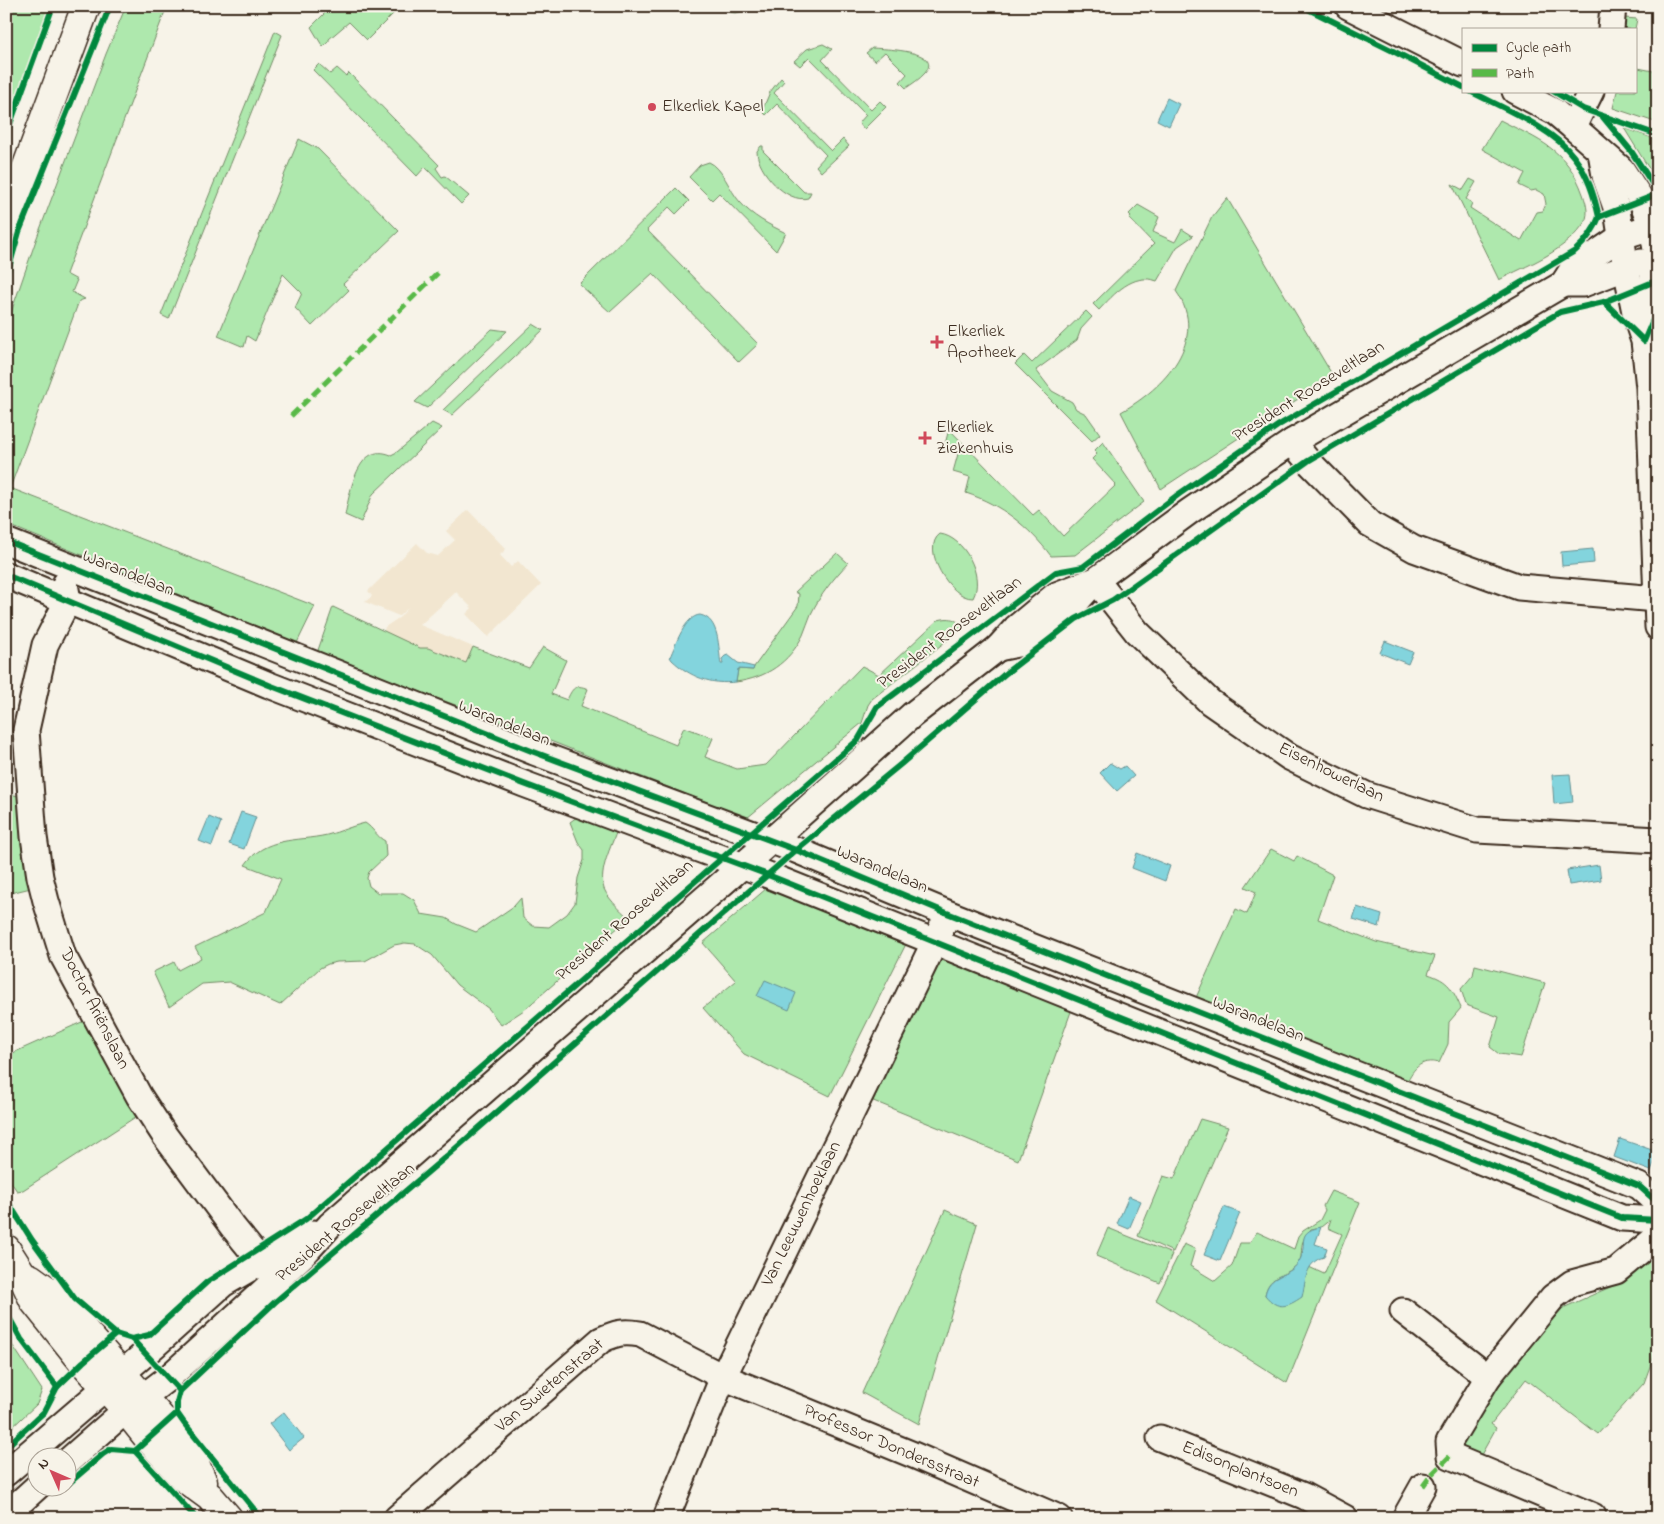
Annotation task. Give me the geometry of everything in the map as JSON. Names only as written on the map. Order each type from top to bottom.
[{"type":"main road","points":[[6,223],[86,6]]},
{"type":"main road","points":[[13,1260],[34,1302],[135,1403],[149,1438],[184,1478],[210,1497],[228,1518]]},
{"type":"street","points":[[1348,6],[1462,63]]},
{"type":"street","points":[[1611,28],[1613,6]]},
{"type":"street","points":[[1517,92],[1555,112],[1622,170],[1641,199],[1655,226],[1657,255],[1652,282],[1652,311],[1644,341]]},
{"type":"street","points":[[1573,127],[1590,92]]},
{"type":"street","points":[[1601,152],[1604,176],[1617,210],[1636,317],[1644,341],[1649,388],[1658,627]]},
{"type":"street","name":"President Rooseveltlaan","points":[[6,1473],[223,1284],[268,1271],[304,1254],[330,1225],[772,840],[912,715],[998,648],[1016,628],[1056,595],[1096,580],[1190,511],[1292,442],[1563,284],[1572,270],[1622,236],[1655,226]]},
{"type":"street","name":"President Rooseveltlaan","points":[[1563,284],[1583,284],[1657,255]]},
{"type":"street","points":[[1292,442],[1308,461],[1370,524],[1414,549],[1519,587],[1656,598]]},
{"type":"street","name":"Warandelaan","points":[[6,541],[534,752],[772,840],[947,913],[1639,1186],[1658,1203]]},
{"type":"street","points":[[62,564],[68,600]]},
{"type":"street","points":[[6,575],[278,688],[524,784],[743,865],[1622,1218],[1658,1220]]},
{"type":"street","name":"Eisenhowerlaan","points":[[1096,580],[1137,632],[1210,702],[1289,757],[1366,795],[1477,830],[1658,840]]},
{"type":"street","name":"Doctor Ariënslaan","points":[[68,600],[46,645],[26,730],[34,837],[46,901],[64,956],[139,1096],[165,1136],[268,1271]]},
{"type":"street","name":"Van Leeuwenhoeklaan","points":[[666,1518],[723,1377],[935,942],[947,913]]},
{"type":"street","points":[[1593,1516],[1450,1456],[1449,1442],[1488,1377],[1553,1297],[1572,1283],[1616,1271],[1658,1236]]},
{"type":"street","name":"President Rooseveltlaan","points":[[78,1452],[135,1403],[168,1378],[268,1271]]},
{"type":"street","points":[[1403,1311],[1488,1377]]},
{"type":"street","name":"Van Swietenstraat","points":[[397,1518],[602,1340],[614,1334],[627,1332],[640,1334],[723,1377]]},
{"type":"street","name":"Professor Dondersstraat","points":[[723,1377],[911,1454],[1059,1518]]},
{"type":"street","name":"Edisonplantsoen","points":[[1160,1438],[1304,1496],[1345,1518]]},
{"type":"street","points":[[1405,1518],[1423,1486]]},
{"type":"street","points":[[6,1515],[28,1495]]},
{"type":"shaded area","points":[[468,510],[506,549],[500,555],[511,567],[518,561],[541,585],[488,637],[466,614],[472,608],[456,592],[420,625],[473,647],[466,663],[428,648],[390,680],[371,673],[385,627],[400,617],[409,607],[399,616],[365,602],[372,596],[368,591],[417,543],[427,553],[438,556],[455,540],[446,531]]},
{"type":"green space","points":[[6,6],[57,6],[6,136]]},
{"type":"green space","points":[[126,6],[167,6],[66,274],[77,280],[72,292],[85,299],[79,301],[10,488],[315,606],[297,643],[6,524],[6,327],[36,240]]},
{"type":"green space","points":[[332,6],[401,6],[367,40],[349,22],[329,39],[323,47],[311,27]]},
{"type":"green space","points":[[722,6],[748,6],[742,11],[735,13],[728,11]]},
{"type":"green space","points":[[1625,18],[1637,19],[1635,28],[1624,28]]},
{"type":"green space","points":[[275,31],[282,35],[169,319],[161,315]]},
{"type":"green space","points":[[823,44],[832,49],[822,60],[871,110],[880,101],[886,107],[864,129],[859,123],[866,115],[809,57],[800,66],[794,61],[807,49]]},
{"type":"green space","points":[[872,48],[910,52],[920,55],[929,65],[923,75],[906,88],[900,82],[907,74],[885,52],[875,61],[866,53]]},
{"type":"green space","points":[[319,64],[330,74],[337,68],[346,76],[349,73],[439,165],[436,168],[442,177],[445,176],[469,196],[461,204],[425,167],[417,176],[313,70]]},
{"type":"green space","points":[[1638,68],[1658,72],[1658,123],[1613,108],[1617,92],[1636,92]]},
{"type":"green space","points":[[781,78],[784,81],[774,93],[831,151],[843,139],[849,146],[821,172],[816,166],[826,155],[777,104],[766,115],[762,111],[770,92]]},
{"type":"green space","points":[[1500,120],[1539,140],[1560,156],[1569,166],[1576,179],[1583,194],[1587,211],[1585,222],[1565,244],[1544,258],[1499,280],[1452,184],[1463,190],[1470,179],[1476,182],[1466,199],[1472,203],[1470,208],[1521,241],[1537,212],[1543,211],[1546,204],[1544,194],[1536,190],[1531,191],[1519,185],[1525,173],[1482,149]]},
{"type":"green space","points":[[1624,128],[1658,140],[1658,177],[1648,167]]},
{"type":"green space","points":[[299,139],[318,149],[399,231],[343,284],[349,290],[312,326],[295,308],[302,293],[283,274],[255,341],[247,336],[244,347],[218,336]]},
{"type":"green space","points":[[763,146],[763,151],[804,192],[811,192],[808,198],[800,199],[791,196],[775,184],[762,168],[758,159],[757,151]]},
{"type":"green space","points":[[709,162],[718,169],[736,197],[750,212],[786,233],[776,251],[719,193],[712,200],[689,177],[700,165]]},
{"type":"green space","points":[[676,188],[689,201],[676,214],[669,207],[647,230],[758,344],[739,362],[653,273],[610,312],[579,284]]},
{"type":"green space","points":[[1227,198],[1333,376],[1161,489],[1121,412],[1153,390],[1177,361],[1185,344],[1188,327],[1185,309],[1176,291],[1212,217]]},
{"type":"green space","points":[[1138,205],[1159,217],[1153,232],[1175,242],[1182,229],[1193,236],[1177,247],[1157,281],[1140,279],[1132,282],[1118,291],[1099,310],[1093,304],[1154,244],[1129,218],[1131,216],[1129,214]]},
{"type":"green space","points":[[1086,311],[1092,317],[1081,329],[1077,340],[1036,370],[1052,391],[1072,402],[1076,409],[1086,414],[1100,434],[1092,441],[1015,364],[1024,355],[1032,363]]},
{"type":"green space","points":[[533,324],[543,330],[452,415],[443,410]]},
{"type":"green space","points":[[492,329],[507,331],[427,408],[415,402]]},
{"type":"green space","points":[[432,423],[442,428],[373,494],[361,522],[345,515],[353,483],[363,462],[370,455],[379,453],[391,455],[397,452]]},
{"type":"green space","points":[[949,429],[1033,515],[1039,510],[1063,536],[1116,485],[1092,459],[1097,454],[1094,451],[1103,442],[1144,502],[1075,555],[1051,556],[1033,535],[1003,510],[966,493],[970,477],[953,472],[958,454],[944,448]]},
{"type":"green space","points":[[940,534],[957,542],[970,559],[976,579],[976,589],[973,598],[964,596],[955,590],[940,572],[933,550],[935,541]]},
{"type":"green space","points":[[837,553],[848,563],[819,600],[803,635],[791,654],[776,668],[767,673],[736,682],[738,669],[753,670],[798,606],[799,594],[795,592]]},
{"type":"green space","points":[[333,607],[420,648],[428,648],[466,663],[473,647],[529,668],[543,647],[566,660],[551,694],[567,700],[574,688],[584,687],[588,689],[581,706],[676,745],[684,727],[713,738],[705,757],[737,769],[766,765],[862,666],[879,675],[938,620],[952,619],[963,628],[872,699],[862,723],[747,818],[535,735],[317,653]]},
{"type":"green space","points":[[6,794],[21,796],[35,887],[6,894]]},
{"type":"green space","points":[[581,814],[619,825],[605,862],[603,885],[610,898],[629,918],[524,1010],[501,1025],[489,1009],[457,985],[432,955],[415,944],[394,945],[365,961],[328,964],[320,968],[280,1005],[229,982],[202,984],[169,1007],[153,972],[174,962],[178,970],[201,958],[195,947],[266,912],[281,879],[245,865],[262,849],[282,842],[327,835],[365,823],[385,841],[386,856],[369,872],[367,878],[369,886],[378,893],[403,893],[414,900],[421,914],[446,918],[476,932],[514,906],[521,898],[523,918],[533,926],[549,927],[567,914],[575,903],[578,878],[584,860],[584,850],[578,842],[570,822]]},
{"type":"green space","points":[[1271,849],[1294,861],[1297,856],[1333,875],[1318,919],[1376,942],[1435,956],[1428,974],[1441,979],[1449,986],[1461,1008],[1449,1022],[1448,1044],[1439,1063],[1427,1062],[1422,1064],[1414,1070],[1405,1086],[1194,1002],[1236,909],[1247,914],[1256,892],[1245,887]]},
{"type":"green space","points":[[767,888],[906,944],[830,1096],[744,1054],[703,1008],[736,981],[703,943]]},
{"type":"green space","points":[[943,957],[1073,1006],[1018,1160],[871,1100]]},
{"type":"green space","points":[[1475,965],[1545,983],[1521,1057],[1499,1054],[1490,1047],[1499,1017],[1466,1005],[1461,989],[1473,975]]},
{"type":"green space","points":[[84,1021],[137,1116],[23,1190],[17,1191],[6,1175],[6,1056]]},
{"type":"green space","points":[[1200,1119],[1228,1127],[1173,1252],[1138,1236],[1163,1176],[1174,1179]]},
{"type":"green space","points":[[1331,1191],[1360,1202],[1287,1383],[1156,1300],[1184,1244],[1195,1249],[1190,1266],[1215,1281],[1232,1266],[1240,1243],[1249,1243],[1257,1232],[1294,1249],[1298,1237],[1303,1231],[1320,1220],[1325,1210],[1323,1206]],"holes":[[[1331,1219],[1328,1228],[1342,1234],[1324,1274],[1309,1267],[1304,1279],[1304,1287],[1265,1295],[1270,1282],[1290,1271],[1299,1262],[1305,1236],[1311,1229],[1321,1227]]]},
{"type":"green space","points":[[945,1210],[977,1224],[919,1424],[862,1393]]},
{"type":"green space","points":[[1108,1228],[1172,1254],[1160,1283],[1096,1256]]},
{"type":"green space","points":[[1658,1247],[1658,1348],[1644,1383],[1598,1434],[1526,1379],[1491,1424],[1496,1428],[1481,1455],[1458,1446],[1502,1374],[1563,1308],[1626,1280]]},
{"type":"green space","points":[[6,1332],[11,1343],[42,1390],[37,1404],[6,1433]]},
{"type":"water","points":[[1167,98],[1179,104],[1169,126],[1157,120]]},
{"type":"water","points":[[1593,549],[1594,563],[1562,566],[1561,552]]},
{"type":"water","points":[[700,615],[707,618],[715,628],[721,664],[723,664],[722,659],[728,655],[738,663],[754,667],[753,670],[738,669],[736,682],[718,682],[694,675],[672,660],[670,657],[685,625]]},
{"type":"water","points":[[1385,641],[1413,652],[1408,664],[1380,653]]},
{"type":"water","points":[[1110,763],[1120,769],[1125,766],[1134,776],[1117,791],[1100,773]]},
{"type":"water","points":[[1570,774],[1573,802],[1554,804],[1552,775]]},
{"type":"water","points":[[241,812],[256,817],[244,849],[229,844]]},
{"type":"water","points":[[209,817],[221,822],[212,846],[199,841]]},
{"type":"water","points":[[1137,853],[1170,866],[1165,881],[1132,868]]},
{"type":"water","points":[[1599,865],[1601,880],[1569,885],[1567,870]]},
{"type":"water","points":[[1357,907],[1382,915],[1379,927],[1353,919]]},
{"type":"water","points":[[765,980],[796,993],[789,1010],[757,996]]},
{"type":"water","points":[[1620,1139],[1658,1152],[1651,1171],[1614,1157]]},
{"type":"water","points":[[1129,1196],[1141,1201],[1129,1229],[1117,1224]]},
{"type":"water","points":[[1224,1207],[1240,1213],[1220,1261],[1204,1255]]},
{"type":"water","points":[[1321,1227],[1315,1244],[1327,1248],[1324,1257],[1313,1263],[1307,1273],[1302,1297],[1283,1306],[1274,1303],[1265,1295],[1270,1283],[1294,1268],[1301,1257],[1307,1232]]},
{"type":"water","points":[[284,1412],[304,1438],[289,1450],[269,1424]]},
{"type":"marked path","points":[[291,416],[438,273]]},
{"type":"marked path","points":[[1423,1486],[1450,1456]]},
{"type":"cycle path","points":[[6,135],[53,6]]},
{"type":"cycle path","points":[[6,278],[19,232],[110,6]]},
{"type":"cycle path","points":[[1302,6],[1462,86]]},
{"type":"cycle path","points":[[1472,92],[1540,128],[1565,147],[1579,164],[1587,178],[1599,217]]},
{"type":"cycle path","points":[[1555,92],[1583,109],[1658,135]]},
{"type":"cycle path","points":[[1603,117],[1631,151],[1658,192]]},
{"type":"cycle path","points":[[6,1199],[32,1240],[75,1299],[116,1334],[132,1339],[149,1335],[207,1282],[306,1219],[858,740],[877,707],[1056,572],[1083,567],[1179,494],[1279,425],[1575,251],[1589,236],[1599,217],[1658,194]]},
{"type":"cycle path","points":[[78,1475],[111,1449],[135,1451],[177,1413],[180,1391],[275,1302],[455,1149],[796,850],[901,764],[1006,673],[1076,619],[1113,600],[1308,461],[1560,312],[1604,302],[1658,280]]},
{"type":"cycle path","points":[[1604,302],[1644,341],[1658,308]]},
{"type":"cycle path","points":[[6,541],[534,752],[796,850],[947,913],[1639,1186],[1658,1203]]},
{"type":"cycle path","points":[[6,575],[269,685],[524,784],[768,875],[1622,1218],[1658,1220]]},
{"type":"cycle path","points":[[6,1312],[21,1339],[57,1387]]},
{"type":"cycle path","points":[[6,1447],[44,1412],[57,1387],[116,1334]]},
{"type":"cycle path","points":[[132,1339],[180,1391]]},
{"type":"cycle path","points":[[177,1413],[261,1518]]},
{"type":"cycle path","points":[[135,1451],[196,1518]]},
{"type":"place","name":"Elkerliek Kapel","points":[[652,107]]},
{"type":"place","name":"Elkerliek Apotheek","points":[[937,342]]},
{"type":"place","name":"Elkerliek Ziekenhuis","points":[[925,438]]}]
